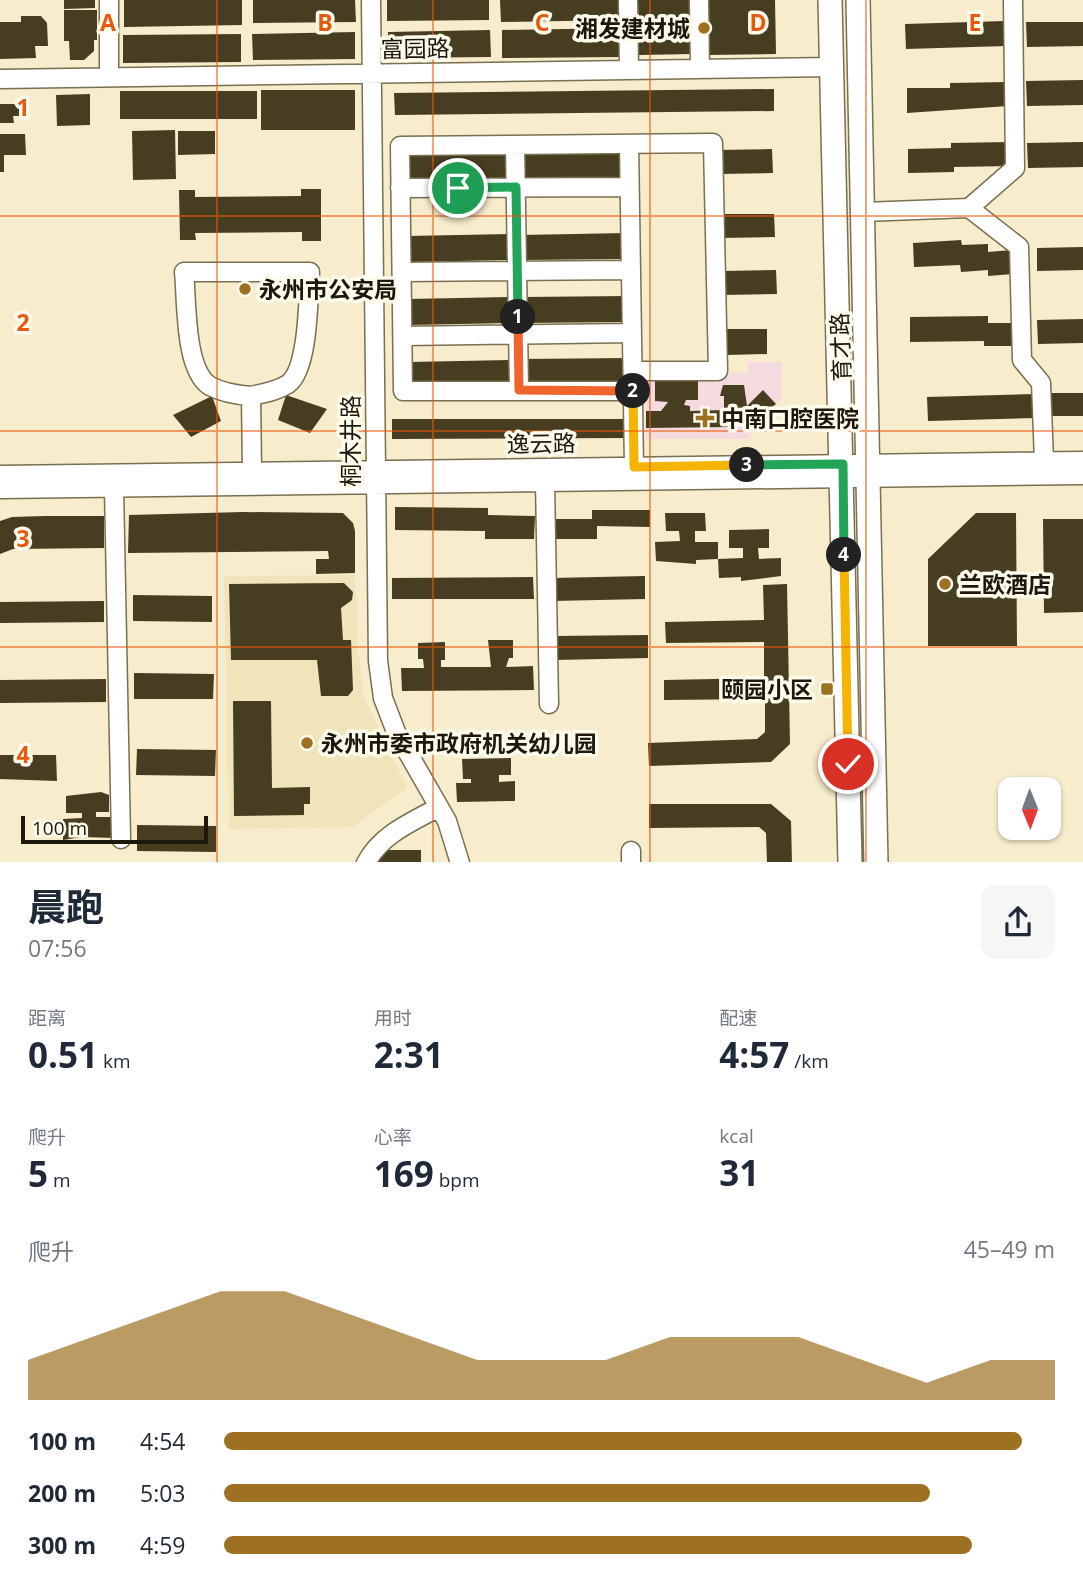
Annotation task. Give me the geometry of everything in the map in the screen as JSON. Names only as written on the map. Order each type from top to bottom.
[{"type":"main road","name":"育才路","points":[[830,0],[841,375],[849,862]]},
{"type":"main road","name":"育才路","points":[[858,0],[876,862]]},
{"type":"main road","points":[[841,375],[866,375]]},
{"type":"main road","points":[[844,568],[870,568]]},
{"type":"street","points":[[109,0],[110,77]]},
{"type":"street","name":"桐木井路","points":[[371,0],[378,661],[383,698],[396,732],[439,807],[460,862]]},
{"type":"street","points":[[628,0],[629,69]]},
{"type":"street","points":[[699,0],[701,68]]},
{"type":"street","points":[[863,212],[969,208],[1015,168],[1013,0]]},
{"type":"street","name":"富园路","points":[[0,79],[832,67]]},
{"type":"street","points":[[633,371],[718,371],[713,143],[400,146],[403,391],[633,391]]},
{"type":"street","points":[[629,144],[634,467]]},
{"type":"street","points":[[515,145],[519,390]]},
{"type":"street","points":[[400,188],[629,187]]},
{"type":"street","points":[[969,208],[1019,247],[1022,360],[1041,383],[1044,461]]},
{"type":"street","points":[[402,272],[631,271]]},
{"type":"street","points":[[184,272],[310,272],[299,368],[290,382],[273,391],[251,397],[227,393],[207,384],[196,369],[191,354],[184,272]]},
{"type":"street","points":[[403,336],[632,333]]},
{"type":"street","points":[[251,397],[252,471]]},
{"type":"street","name":"逸云路","points":[[868,471],[1083,461]]},
{"type":"street","name":"逸云路","points":[[0,489],[114,488],[634,467],[1083,475]]},
{"type":"street","name":"逸云路","points":[[0,475],[252,471],[545,482],[843,471]]},
{"type":"street","points":[[545,482],[549,704]]},
{"type":"street","points":[[114,488],[121,839]]},
{"type":"street","points":[[367,862],[379,844],[396,830],[439,807]]},
{"type":"shaded area","name":"中南口腔医院","points":[[748,362],[782,362],[781,398],[747,439],[645,439],[647,371],[747,373]]},
{"type":"shaded area","name":"永州市委市政府机关幼儿园","points":[[355,575],[358,649],[364,697],[407,788],[352,827],[229,829],[224,576]]},
{"type":"building","points":[[64,0],[95,0],[95,8],[64,9]]},
{"type":"building","points":[[124,0],[242,0],[242,25],[124,27]]},
{"type":"building","points":[[253,0],[355,0],[356,22],[253,23]]},
{"type":"building","points":[[387,0],[489,0],[489,20],[387,21]]},
{"type":"building","points":[[500,0],[618,0],[619,20],[501,22]]},
{"type":"building","points":[[638,0],[691,0],[692,54],[639,55]]},
{"type":"building","points":[[708,0],[775,0],[776,54],[708,55]]},
{"type":"building","points":[[64,10],[97,10],[97,40],[94,40],[94,51],[84,60],[70,60],[69,41],[64,41]]},
{"type":"building","points":[[21,16],[41,16],[47,23],[48,46],[35,46],[36,58],[0,59],[0,22],[21,22]]},
{"type":"building","points":[[1005,21],[1006,46],[906,49],[905,24]]},
{"type":"building","points":[[1026,22],[1083,22],[1083,46],[1027,47]]},
{"type":"building","points":[[620,28],[620,57],[502,58],[502,30]]},
{"type":"building","points":[[490,30],[491,57],[388,58],[388,32]]},
{"type":"building","points":[[355,32],[355,59],[253,60],[252,34]]},
{"type":"building","points":[[241,34],[241,62],[123,63],[123,35]]},
{"type":"building","points":[[1083,80],[1083,105],[1027,106],[1026,81]]},
{"type":"building","points":[[1008,82],[1008,106],[907,113],[907,88],[950,88],[950,83]]},
{"type":"building","points":[[774,89],[774,111],[395,115],[394,93]]},
{"type":"building","points":[[261,90],[355,90],[355,130],[261,130]]},
{"type":"building","points":[[120,91],[257,91],[257,119],[120,119]]},
{"type":"building","points":[[90,94],[90,125],[57,126],[56,95]]},
{"type":"building","points":[[0,104],[19,104],[19,116],[13,116],[14,123],[0,123]]},
{"type":"building","points":[[175,130],[176,179],[133,180],[132,131]]},
{"type":"building","points":[[178,131],[215,131],[215,154],[178,155]]},
{"type":"building","points":[[0,134],[25,134],[26,155],[4,155],[4,172],[0,172]]},
{"type":"building","points":[[1009,142],[1010,166],[954,167],[954,172],[908,173],[908,149],[951,148],[951,143]]},
{"type":"building","points":[[1083,142],[1083,167],[1028,168],[1027,143]]},
{"type":"building","points":[[772,149],[773,173],[718,174],[718,150]]},
{"type":"building","points":[[625,152],[626,178],[519,179],[519,154]]},
{"type":"building","points":[[509,153],[510,179],[405,181],[405,155]]},
{"type":"building","points":[[301,189],[321,189],[321,241],[302,241],[302,232],[195,233],[196,240],[180,240],[179,190],[195,190],[195,197],[301,196]]},
{"type":"building","points":[[720,214],[774,214],[775,237],[721,238]]},
{"type":"building","points":[[627,233],[628,259],[521,260],[521,235]]},
{"type":"building","points":[[511,234],[512,260],[408,262],[407,236]]},
{"type":"building","points":[[961,240],[962,245],[988,244],[988,252],[1012,250],[1013,274],[988,276],[988,270],[961,272],[960,265],[914,267],[913,243]]},
{"type":"building","points":[[1083,247],[1083,270],[1037,271],[1037,248]]},
{"type":"building","points":[[776,270],[777,294],[722,295],[722,271]]},
{"type":"building","points":[[629,296],[629,322],[522,323],[522,297]]},
{"type":"building","points":[[512,297],[513,323],[409,325],[408,299]]},
{"type":"building","points":[[988,316],[988,323],[1014,323],[1014,346],[984,346],[984,341],[910,342],[910,317]]},
{"type":"building","points":[[1083,319],[1083,343],[1038,344],[1037,320]]},
{"type":"building","points":[[726,329],[767,329],[767,354],[727,355]]},
{"type":"building","points":[[629,358],[629,383],[523,384],[523,359]]},
{"type":"building","points":[[513,360],[513,383],[410,385],[409,362]]},
{"type":"building","points":[[655,378],[698,378],[698,400],[686,400],[684,405],[690,406],[690,411],[724,410],[724,396],[720,396],[723,385],[744,385],[747,406],[763,390],[776,404],[752,422],[744,414],[730,422],[730,427],[646,428],[646,411],[661,411],[668,402],[655,401]]},
{"type":"building","points":[[1049,393],[1083,393],[1083,416],[1050,416]]},
{"type":"building","points":[[1035,394],[1036,418],[928,421],[927,397]]},
{"type":"building","points":[[286,395],[327,409],[310,433],[278,420]]},
{"type":"building","points":[[212,396],[221,421],[191,437],[173,415]]},
{"type":"building","points":[[392,419],[630,419],[630,438],[392,439]]},
{"type":"building","points":[[395,507],[488,508],[488,515],[535,516],[534,539],[485,539],[485,531],[395,530]]},
{"type":"building","points":[[592,510],[650,510],[650,527],[597,526],[597,539],[551,539],[551,519],[592,519]]},
{"type":"building","points":[[343,513],[353,523],[355,531],[355,573],[316,574],[316,559],[329,559],[328,551],[128,553],[129,515]]},
{"type":"building","points":[[665,513],[705,513],[706,531],[695,531],[695,542],[718,542],[718,559],[696,560],[696,564],[656,561],[655,542],[680,541],[679,531],[666,531]]},
{"type":"building","points":[[976,513],[1016,513],[1017,646],[928,646],[928,559]]},
{"type":"building","points":[[104,516],[104,548],[13,549],[0,554],[0,521],[12,517]]},
{"type":"building","points":[[1043,519],[1083,519],[1083,612],[1044,613]]},
{"type":"building","points":[[769,529],[769,548],[758,548],[759,559],[781,558],[781,576],[741,581],[741,577],[719,578],[718,559],[743,558],[743,548],[729,548],[729,530]]},
{"type":"building","points":[[645,576],[645,599],[552,601],[552,578]]},
{"type":"building","points":[[533,577],[534,599],[392,599],[392,578]]},
{"type":"building","points":[[344,583],[353,592],[352,600],[341,608],[343,640],[351,640],[353,690],[348,696],[321,696],[317,660],[231,660],[229,584]]},
{"type":"building","points":[[787,584],[790,744],[771,762],[649,766],[648,743],[757,739],[765,732],[765,699],[664,700],[664,680],[764,678],[764,642],[666,643],[665,622],[764,620],[763,585]]},
{"type":"building","points":[[133,595],[212,596],[212,622],[133,621]]},
{"type":"building","points":[[104,601],[104,622],[0,623],[0,602]]},
{"type":"building","points":[[648,635],[648,658],[555,660],[555,636]]},
{"type":"building","points":[[488,640],[513,640],[513,658],[509,658],[506,667],[533,666],[534,690],[402,691],[401,668],[424,668],[423,659],[418,659],[418,643],[445,642],[445,660],[441,660],[441,667],[491,667]]},
{"type":"building","points":[[134,673],[214,674],[213,699],[134,699]]},
{"type":"building","points":[[106,679],[106,702],[0,703],[0,680]]},
{"type":"building","points":[[233,701],[271,701],[272,788],[310,787],[310,804],[304,804],[304,815],[234,816]]},
{"type":"building","points":[[137,749],[216,750],[215,776],[136,775]]},
{"type":"building","points":[[0,755],[56,755],[57,781],[0,779]]},
{"type":"building","points":[[511,758],[511,775],[499,775],[499,782],[515,781],[515,801],[457,802],[456,783],[471,783],[471,779],[463,779],[462,759]]},
{"type":"building","points":[[101,792],[109,795],[109,812],[96,812],[96,817],[114,817],[114,838],[82,837],[63,840],[63,819],[82,818],[82,813],[66,813],[66,796]]},
{"type":"building","points":[[649,804],[771,804],[791,821],[792,862],[767,862],[766,833],[759,827],[649,828]]},
{"type":"building","points":[[137,825],[216,826],[216,852],[137,851]]},
{"type":"building","points":[[379,850],[421,850],[421,862],[379,862]]},
{"type":"place","name":"湘发建材城","points":[[704,28]]},
{"type":"place","name":"永州市公安局","points":[[245,289]]},
{"type":"place","name":"中南口腔医院","points":[[705,418]]},
{"type":"place","name":"兰欧酒店","points":[[945,584]]},
{"type":"place","name":"颐园小区","points":[[827,689]]},
{"type":"place","name":"永州市委市政府机关幼儿园","points":[[307,743]]},
{"type":"route","points":[[458,188],[516,187],[519,390],[633,391],[634,467],[843,464],[848,764]]}]
